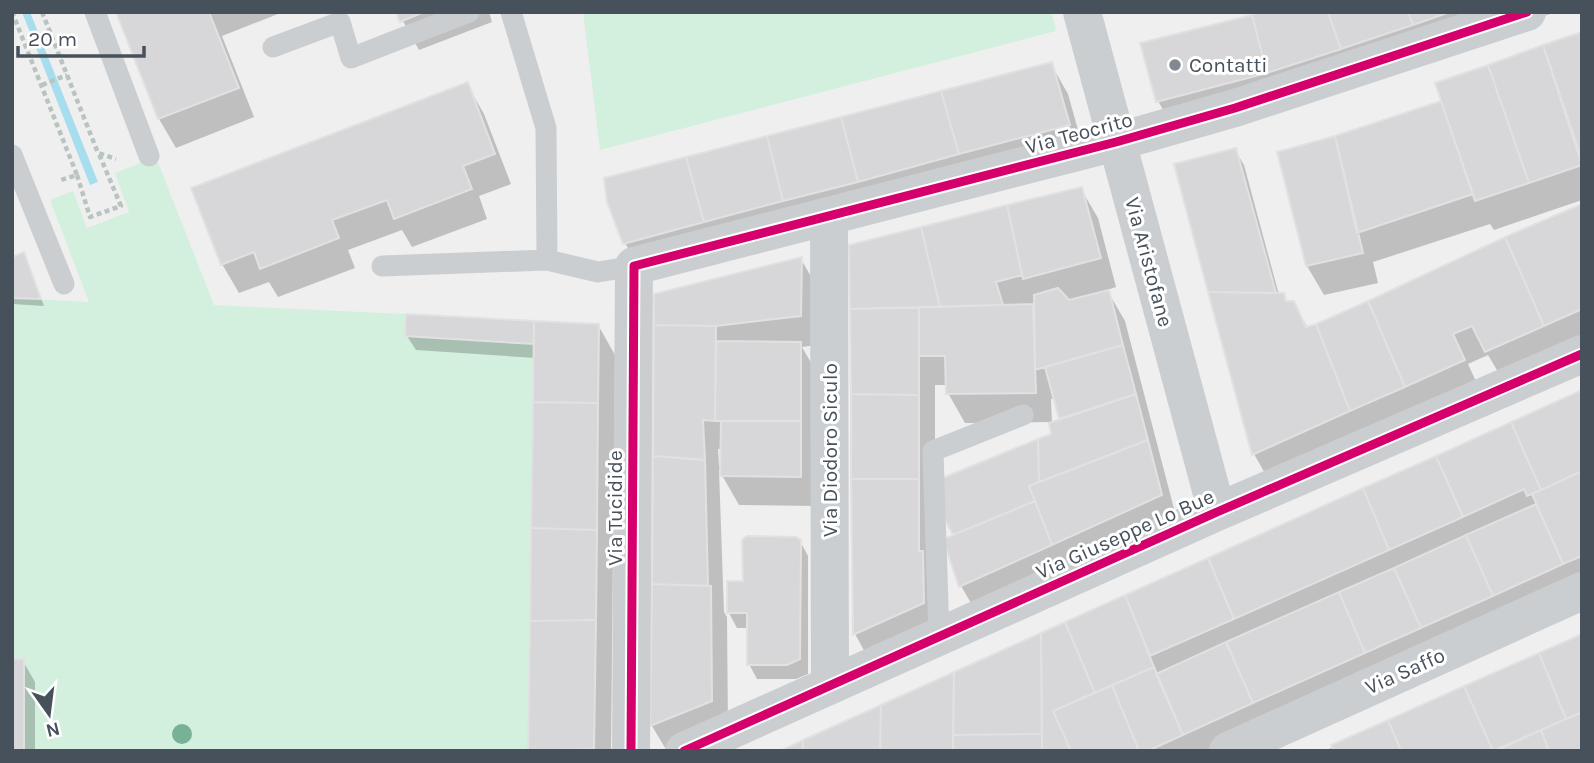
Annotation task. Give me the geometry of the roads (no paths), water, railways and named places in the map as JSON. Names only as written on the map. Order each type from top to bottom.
[{"type":"street","name":"Via Aristofane","points":[[1082,12],[1217,512]]},
{"type":"street","name":"Via Teocrito","points":[[634,266],[1116,142],[1235,108],[1527,12]]},
{"type":"street","name":"Via Diodoro Siculo","points":[[829,216],[830,685]]},
{"type":"street","name":"Via Tucidide","points":[[631,751],[634,266]]},
{"type":"street","name":"Via Giuseppe Lo Bue","points":[[684,751],[1217,512],[1582,354]]},
{"type":"street","name":"Via Saffo","points":[[1228,751],[1582,591]]},
{"type":"lane","points":[[95,12],[149,156]]},
{"type":"lane","points":[[273,47],[340,22],[351,58],[469,12]]},
{"type":"lane","points":[[511,12],[546,128],[547,260]]},
{"type":"lane","points":[[12,155],[23,200],[64,284]]},
{"type":"lane","points":[[382,266],[547,260],[598,272],[634,266]]},
{"type":"lane","points":[[939,636],[933,452],[1023,415]]},
{"type":"water","points":[[22,12],[30,12],[98,182],[90,185]]},
{"type":"place","name":"Contatti","points":[[1175,65]]}]
